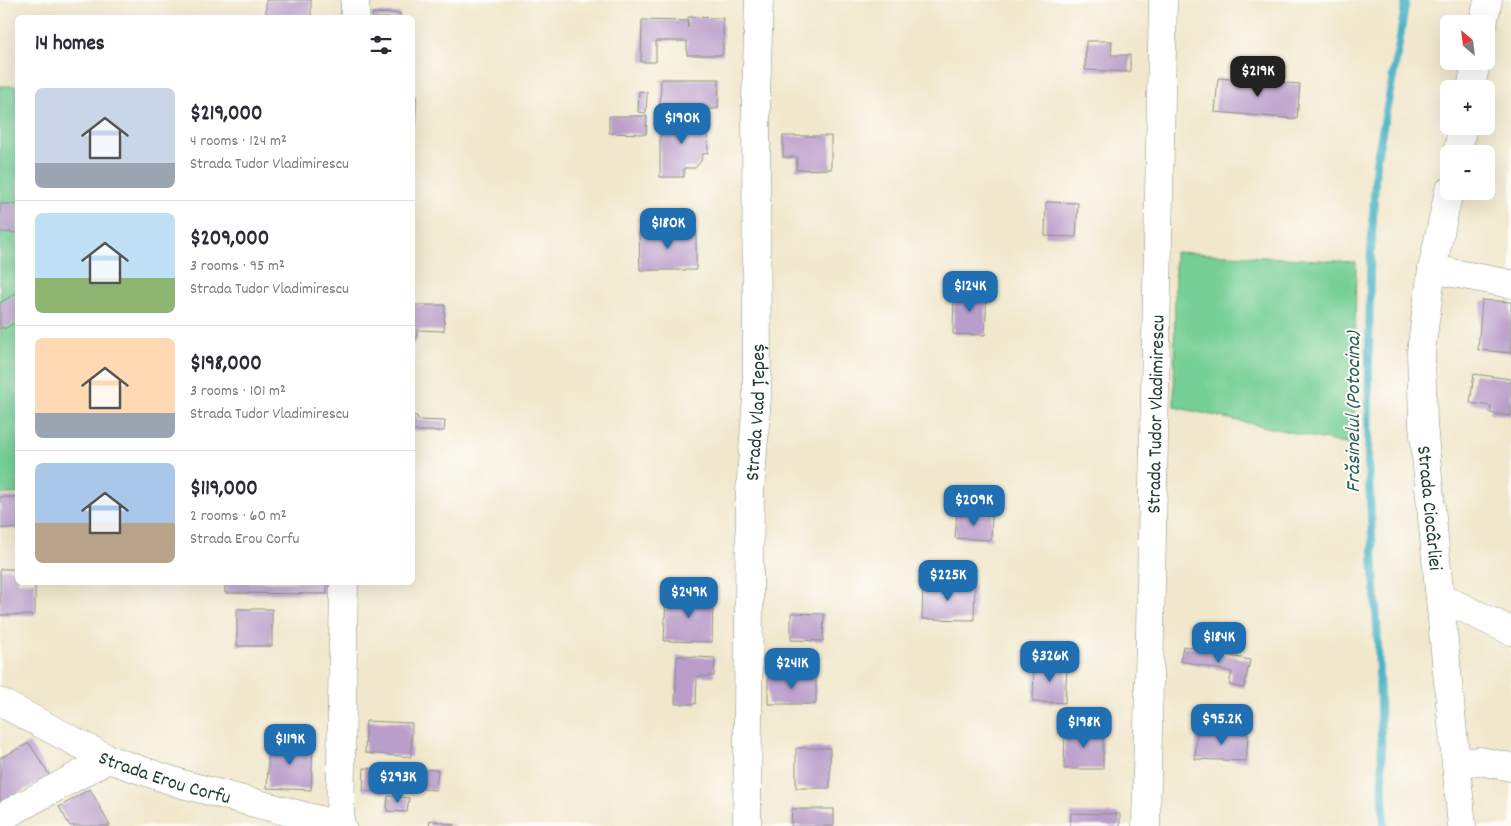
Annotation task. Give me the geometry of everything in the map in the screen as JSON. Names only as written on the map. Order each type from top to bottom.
[{"type":"street","points":[[355,0],[355,15]]},
{"type":"street","name":"Strada Vlad Țepeș","points":[[747,826],[750,492],[757,397],[756,99],[759,0]]},
{"type":"street","name":"Strada Tudor Vladimirescu","points":[[1146,826],[1163,0]]},
{"type":"street","points":[[1485,15],[1488,0]]},
{"type":"street","name":"Strada Ciocârliei","points":[[1447,200],[1432,269],[1421,351],[1423,425],[1462,826]]},
{"type":"street","points":[[1432,269],[1511,284]]},
{"type":"street","points":[[341,826],[344,585]]},
{"type":"street","points":[[1440,596],[1511,631]]},
{"type":"street","name":"Strada Erou Corfu","points":[[0,702],[108,759],[182,784],[341,826]]},
{"type":"street","points":[[0,818],[108,759]]},
{"type":"street","points":[[1457,763],[1480,761],[1511,767]]},
{"type":"green space","points":[[0,86],[15,86],[15,494],[0,494]]},
{"type":"green space","points":[[1175,252],[1356,262],[1354,446],[1174,407]]},
{"type":"building","points":[[266,0],[311,0],[311,15],[266,15]]},
{"type":"building","points":[[372,13],[400,13],[400,15],[372,15]]},
{"type":"building","points":[[688,17],[723,18],[723,55],[687,55],[687,41],[656,41],[656,62],[641,62],[642,20],[687,21],[688,28]]},
{"type":"building","points":[[1086,41],[1112,41],[1111,55],[1130,55],[1130,72],[1085,70]]},
{"type":"building","points":[[1218,78],[1300,84],[1297,119],[1215,112]]},
{"type":"building","points":[[661,79],[719,79],[718,109],[660,109]]},
{"type":"building","points":[[639,91],[647,92],[646,113],[638,112]]},
{"type":"building","points":[[609,116],[647,116],[646,134],[609,133]]},
{"type":"building","points":[[660,118],[707,118],[708,153],[703,154],[701,161],[695,168],[684,168],[684,177],[660,177]]},
{"type":"building","points":[[783,136],[831,136],[831,169],[796,170],[797,157],[783,157]]},
{"type":"building","points":[[1046,202],[1078,203],[1076,237],[1045,236]]},
{"type":"building","points":[[0,204],[15,204],[15,233],[0,232]]},
{"type":"building","points":[[696,229],[696,270],[640,270],[639,230]]},
{"type":"building","points":[[954,290],[987,293],[985,335],[953,334]]},
{"type":"building","points":[[15,294],[15,323],[4,329],[3,327],[0,329],[0,303]]},
{"type":"building","points":[[1482,300],[1511,302],[1511,353],[1478,350]]},
{"type":"building","points":[[415,305],[445,305],[444,331],[417,330],[417,340],[415,340]]},
{"type":"building","points":[[1474,374],[1511,379],[1511,416],[1490,413],[1491,406],[1470,403]]},
{"type":"building","points":[[415,416],[417,416],[418,420],[445,421],[444,431],[415,431]]},
{"type":"building","points":[[0,497],[15,497],[15,529],[0,528]]},
{"type":"building","points":[[957,513],[992,515],[991,540],[955,538]]},
{"type":"building","points":[[0,569],[15,569],[15,585],[35,585],[35,615],[0,615]]},
{"type":"building","points":[[923,583],[975,585],[974,620],[922,619]]},
{"type":"building","points":[[225,585],[327,585],[327,594],[225,593]]},
{"type":"building","points":[[666,595],[713,596],[712,642],[664,641]]},
{"type":"building","points":[[237,609],[272,609],[272,646],[237,646]]},
{"type":"building","points":[[791,613],[824,614],[823,641],[791,640]]},
{"type":"building","points":[[1183,646],[1250,660],[1244,688],[1229,685],[1232,672],[1180,661]]},
{"type":"building","points":[[677,656],[715,658],[714,676],[697,676],[696,704],[675,704]]},
{"type":"building","points":[[1034,663],[1067,664],[1065,703],[1033,702]]},
{"type":"building","points":[[768,676],[816,677],[816,704],[768,704]]},
{"type":"building","points":[[366,721],[412,723],[411,757],[365,753]]},
{"type":"building","points":[[1065,729],[1103,729],[1103,769],[1064,769]]},
{"type":"building","points":[[1197,732],[1248,734],[1246,761],[1195,759]]},
{"type":"building","points":[[29,743],[50,776],[0,803],[0,758]]},
{"type":"building","points":[[269,743],[313,745],[311,790],[267,788]]},
{"type":"building","points":[[796,748],[830,748],[830,788],[796,788]]},
{"type":"building","points":[[364,768],[395,770],[394,793],[363,791]]},
{"type":"building","points":[[409,768],[438,770],[436,790],[408,788]]},
{"type":"building","points":[[90,789],[110,826],[70,826],[59,807]]},
{"type":"building","points":[[388,796],[409,798],[407,812],[387,811]]},
{"type":"building","points":[[792,809],[834,809],[834,826],[791,826]]},
{"type":"building","points":[[1071,813],[1120,814],[1120,826],[1070,826]]},
{"type":"building","points":[[430,820],[454,825],[454,826],[429,826]]},
{"type":"waterway","name":"Frăsinelul (Potocina)","points":[[1384,826],[1378,644],[1368,462],[1370,269],[1376,163],[1406,0]]}]
